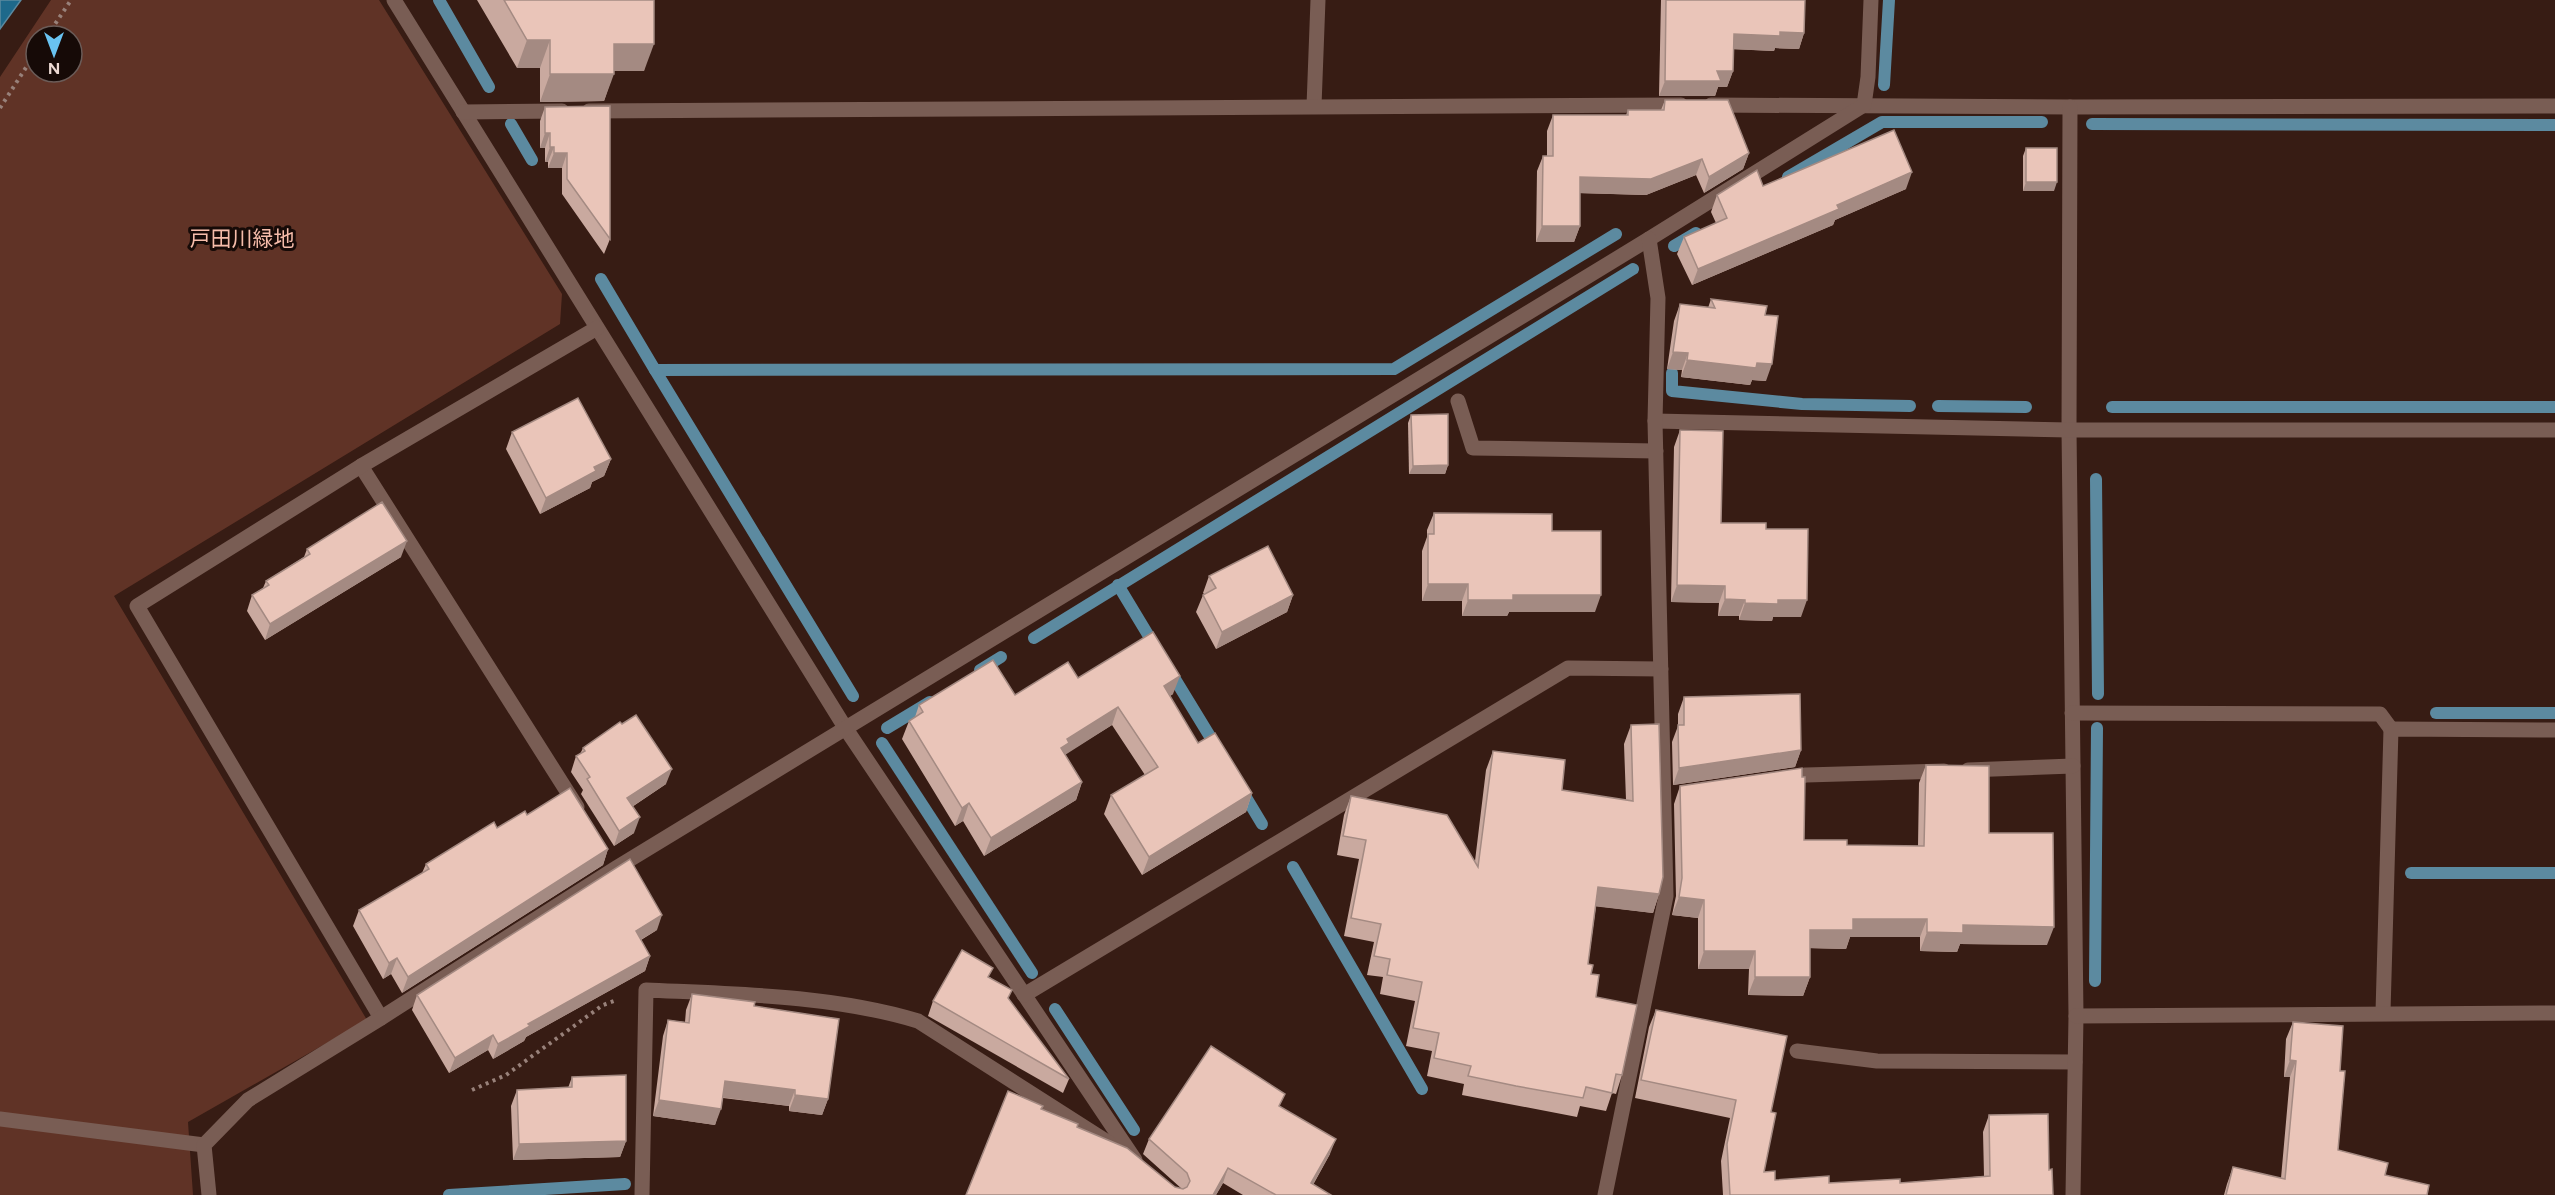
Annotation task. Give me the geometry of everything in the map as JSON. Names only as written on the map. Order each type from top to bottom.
[{"type":"street","points":[[394,0],[846,729],[1139,1163],[918,1021],[884,1011],[850,1005],[646,990],[642,1195]]},
{"type":"street","points":[[1314,106],[1318,0]]},
{"type":"street","points":[[204,1145],[248,1100],[381,1018],[612,863],[846,729],[1649,239],[1864,105],[1868,77],[1871,0]]},
{"type":"street","points":[[463,112],[1314,106],[2555,106]]},
{"type":"street","points":[[2070,107],[2069,430],[2076,1016],[2073,1195]]},
{"type":"street","points":[[1605,1195],[1666,896],[1669,795],[1661,669],[1654,421],[1658,298],[1649,239]]},
{"type":"street","points":[[381,1018],[137,606],[361,466],[597,328]]},
{"type":"street","points":[[1458,401],[1473,448],[1656,451]]},
{"type":"street","points":[[1654,421],[2069,430],[2555,430]]},
{"type":"street","points":[[361,466],[584,817]]},
{"type":"street","points":[[1024,995],[1568,668],[1661,669]]},
{"type":"street","points":[[2072,713],[2379,714],[2391,729],[2384,1012]]},
{"type":"street","points":[[2391,729],[2555,730]]},
{"type":"street","points":[[1770,781],[1806,776],[2073,766]]},
{"type":"street","points":[[2076,1016],[2384,1012],[2555,1013]]},
{"type":"street","points":[[1797,1051],[1876,1061],[2075,1062]]},
{"type":"street","points":[[0,1119],[204,1145]]},
{"type":"street","points":[[204,1145],[209,1195]]},
{"type":"path","points":[[55,24],[71,0]]},
{"type":"path","points":[[0,108],[24,71]]},
{"type":"path","points":[[472,1090],[506,1075],[603,1005],[646,990]]},
{"type":"green space","name":"戸田川緑地","points":[[51,0],[379,0],[562,294],[560,324],[114,596],[367,1020],[188,1122],[193,1195],[0,1195],[0,77],[24,41],[24,84],[84,84],[84,24],[35,24]]},
{"type":"water","points":[[0,0],[21,0],[0,29]]},
{"type":"building","points":[[504,0],[654,0],[654,44],[614,44],[614,74],[550,74],[550,40],[527,40]]},
{"type":"building","points":[[1666,0],[1805,0],[1804,33],[1780,32],[1780,36],[1734,34],[1733,71],[1717,71],[1721,81],[1665,81]]},
{"type":"building","points":[[1665,100],[1728,100],[1749,153],[1709,177],[1702,159],[1651,179],[1580,177],[1580,226],[1542,226],[1543,156],[1553,156],[1553,115],[1628,115],[1628,110],[1664,110]]},
{"type":"building","points":[[610,106],[610,239],[567,179],[567,153],[554,153],[554,147],[550,147],[550,133],[545,133],[545,107]]},
{"type":"building","points":[[1894,130],[1912,172],[1837,205],[1839,209],[1698,269],[1684,237],[1727,218],[1717,195],[1757,170],[1763,186]]},
{"type":"building","points":[[2026,148],[2057,148],[2057,182],[2026,182]]},
{"type":"building","points":[[1711,299],[1767,306],[1765,315],[1778,316],[1772,364],[1757,363],[1756,368],[1687,360],[1688,353],[1673,352],[1680,304],[1715,308]]},
{"type":"building","points":[[578,398],[611,459],[594,467],[596,471],[546,498],[512,432]]},
{"type":"building","points":[[1448,414],[1448,465],[1413,466],[1411,415]]},
{"type":"building","points":[[1680,430],[1723,431],[1721,523],[1766,523],[1766,529],[1808,529],[1807,600],[1778,600],[1778,604],[1745,603],[1745,600],[1725,599],[1725,586],[1677,585]]},
{"type":"building","points":[[382,502],[407,541],[270,624],[252,595],[269,585],[266,581],[310,554],[307,549]]},
{"type":"building","points":[[1434,513],[1552,514],[1552,531],[1601,531],[1601,595],[1513,595],[1513,600],[1468,600],[1468,584],[1428,584],[1428,534],[1434,534]]},
{"type":"building","points":[[1268,546],[1293,595],[1222,632],[1203,595],[1216,588],[1209,576]]},
{"type":"building","points":[[1153,632],[1180,676],[1164,686],[1198,743],[1215,733],[1252,793],[1149,857],[1111,795],[1158,767],[1118,707],[1067,739],[1069,743],[1061,748],[1082,782],[991,838],[969,803],[962,808],[909,721],[923,712],[919,705],[993,660],[1015,695],[1068,662],[1078,678]]},
{"type":"building","points":[[1800,694],[1801,750],[1679,768],[1678,725],[1684,725],[1684,697]]},
{"type":"building","points":[[636,715],[672,769],[627,798],[640,817],[619,831],[587,779],[590,777],[576,756],[585,751],[583,748],[620,722],[622,724]]},
{"type":"building","points":[[1659,724],[1663,877],[1659,894],[1598,887],[1588,964],[1593,965],[1591,974],[1599,975],[1596,997],[1637,1005],[1622,1075],[1616,1074],[1612,1093],[1586,1087],[1583,1098],[1516,1086],[1468,1076],[1471,1066],[1434,1058],[1439,1033],[1413,1028],[1422,982],[1387,975],[1390,959],[1374,956],[1381,924],[1351,918],[1366,840],[1343,836],[1351,796],[1447,815],[1478,867],[1493,751],[1565,760],[1562,790],[1633,801],[1631,725]]},
{"type":"building","points":[[1926,765],[1989,766],[1989,833],[2053,833],[2054,927],[1963,925],[1963,933],[1927,932],[1927,919],[1853,919],[1853,930],[1810,930],[1810,977],[1755,977],[1755,951],[1704,951],[1704,900],[1679,897],[1682,878],[1680,786],[1802,768],[1802,777],[1805,777],[1804,840],[1847,840],[1847,845],[1924,846]]},
{"type":"building","points":[[570,788],[608,849],[408,977],[397,958],[389,963],[359,910],[429,869],[426,864],[494,822],[497,828],[525,811],[527,815]]},
{"type":"building","points":[[630,859],[662,915],[636,931],[650,956],[528,1024],[530,1026],[498,1044],[493,1035],[455,1058],[417,995]]},
{"type":"building","points":[[962,950],[993,968],[988,977],[1012,990],[1008,998],[1069,1079],[933,1001]]},
{"type":"building","points":[[692,994],[755,1002],[754,1006],[839,1019],[828,1099],[795,1095],[795,1090],[725,1081],[721,1109],[659,1100],[668,1020],[689,1023]]},
{"type":"building","points":[[1656,1010],[1787,1036],[1771,1112],[1776,1113],[1764,1172],[1775,1171],[1775,1180],[1829,1176],[1829,1183],[1900,1179],[1900,1183],[1990,1176],[1989,1115],[2048,1114],[2049,1170],[2052,1169],[2053,1195],[1730,1195],[1727,1144],[1736,1100],[1641,1080]]},
{"type":"building","points":[[2293,1022],[2343,1026],[2340,1071],[2345,1071],[2338,1150],[2388,1163],[2385,1175],[2429,1185],[2427,1195],[2226,1195],[2233,1167],[2285,1179],[2296,1061],[2290,1060]]},
{"type":"building","points":[[1211,1046],[1285,1094],[1279,1106],[1336,1139],[1311,1183],[1331,1195],[1276,1195],[1228,1168],[1213,1195],[966,1195],[1008,1091],[1043,1106],[1041,1109],[1078,1124],[1077,1127],[1127,1148],[1175,1187],[1183,1189],[1187,1187],[1190,1181],[1187,1173],[1149,1139]]},
{"type":"building","points":[[626,1075],[626,1141],[519,1144],[517,1090],[572,1087],[572,1077]]},
{"type":"waterway","points":[[439,0],[489,87]]},
{"type":"waterway","points":[[1884,85],[1889,0]]},
{"type":"waterway","points":[[1788,177],[1882,122],[2042,122]]},
{"type":"waterway","points":[[511,124],[532,160]]},
{"type":"waterway","points":[[2092,124],[2555,125]]},
{"type":"waterway","points":[[1674,246],[1696,233]]},
{"type":"waterway","points":[[601,279],[655,370],[1394,369],[1616,234]]},
{"type":"waterway","points":[[1034,638],[1633,269]]},
{"type":"waterway","points":[[655,370],[853,696]]},
{"type":"waterway","points":[[1672,373],[1672,391],[1802,404],[1910,406]]},
{"type":"waterway","points":[[1938,406],[2026,407]]},
{"type":"waterway","points":[[2112,407],[2555,407]]},
{"type":"waterway","points":[[2096,479],[2098,694]]},
{"type":"waterway","points":[[1118,585],[1156,648]]},
{"type":"waterway","points":[[980,670],[1001,657]]},
{"type":"waterway","points":[[1170,671],[1217,748]]},
{"type":"waterway","points":[[887,728],[930,702]]},
{"type":"waterway","points":[[2436,713],[2555,713]]},
{"type":"waterway","points":[[2095,981],[2097,728]]},
{"type":"waterway","points":[[882,743],[1032,973]]},
{"type":"waterway","points":[[1241,789],[1262,824]]},
{"type":"waterway","points":[[1293,867],[1422,1089]]},
{"type":"waterway","points":[[2411,873],[2555,873]]},
{"type":"waterway","points":[[1055,1009],[1134,1130]]},
{"type":"waterway","points":[[449,1195],[625,1184]]}]
